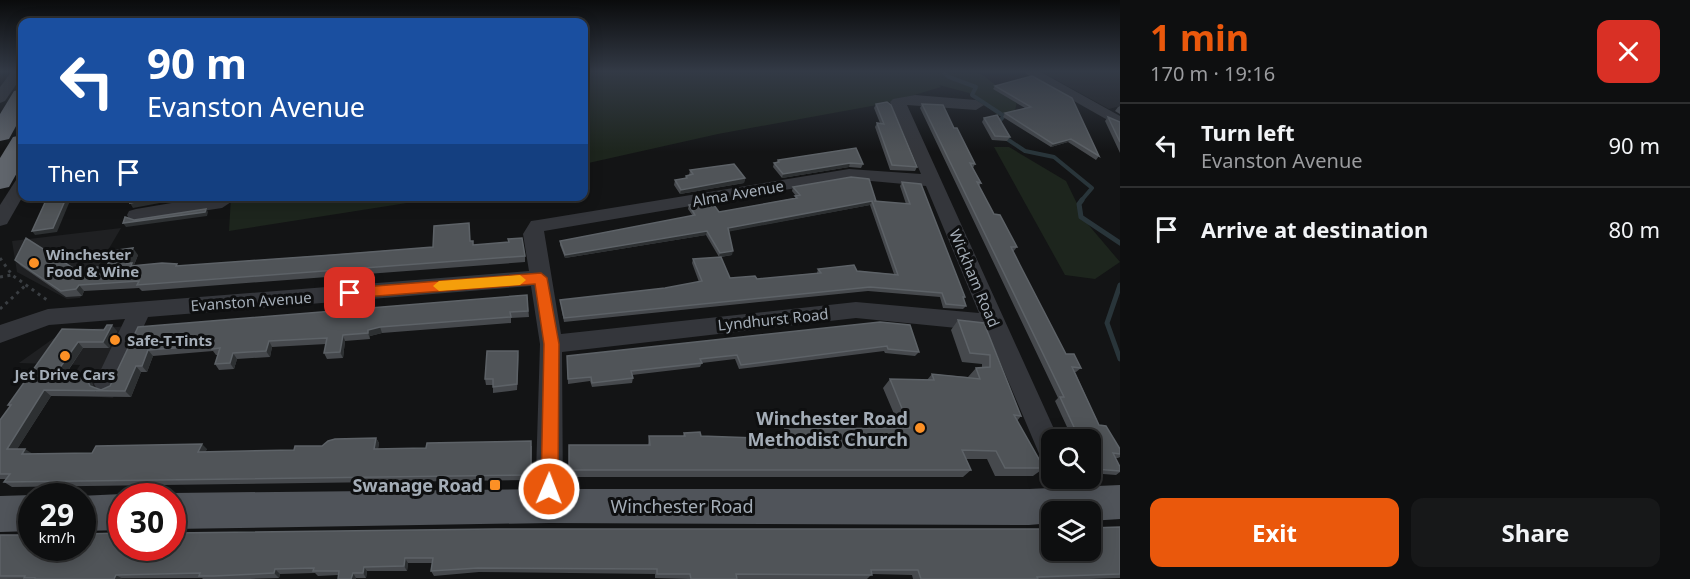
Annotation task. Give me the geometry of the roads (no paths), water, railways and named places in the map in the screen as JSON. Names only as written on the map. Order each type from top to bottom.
[{"type":"highway","points":[[0,134],[18,103]]},
{"type":"highway","points":[[0,181],[18,149]]},
{"type":"main road","name":"Winchester Road","points":[[186,511],[549,506],[1069,492],[1120,502]]},
{"type":"main road","points":[[0,514],[18,513]]},
{"type":"street","points":[[1077,98],[1120,122]]},
{"type":"street","name":"Wickham Road","points":[[976,105],[915,100],[898,102],[1041,429]]},
{"type":"street","name":"Alma Avenue","points":[[541,278],[533,234],[538,226],[849,174],[934,181]]},
{"type":"street","points":[[0,220],[18,191]]},
{"type":"street","points":[[136,214],[222,201]]},
{"type":"street","points":[[541,278],[551,344],[549,506]]},
{"type":"street","name":"Evanston Avenue","points":[[0,334],[30,321],[68,315],[541,278]]},
{"type":"street","points":[[106,384],[141,309]]},
{"type":"street","name":"Lyndhurst Road","points":[[551,344],[856,310],[994,323]]},
{"type":"waterway","points":[[977,98],[1004,116],[996,125]]},
{"type":"waterway","points":[[1004,137],[1025,151],[1054,157],[1092,188],[1081,201]]},
{"type":"waterway","points":[[1082,200],[1079,204],[1081,217],[1120,243]]},
{"type":"waterway","points":[[1120,285],[1107,323],[1120,359]]},
{"type":"place","name":"Winchester Food & Wine","points":[[34,263]]},
{"type":"place","name":"Safe-T-Tints","points":[[115,340]]},
{"type":"place","name":"Jet Drive Cars","points":[[65,356]]},
{"type":"place","name":"Winchester Road Methodist Church","points":[[920,428]]},
{"type":"place","name":"Swanage Road","points":[[495,485]]}]
